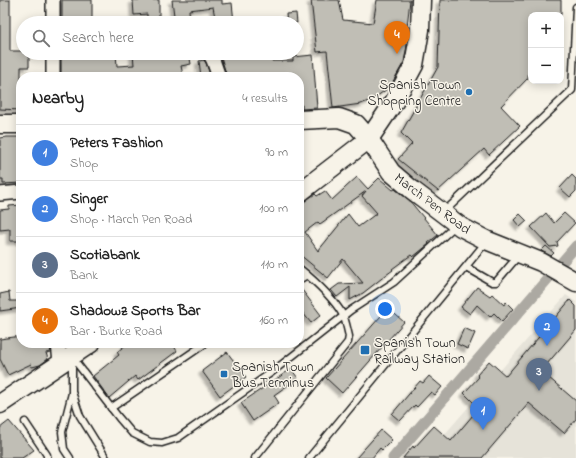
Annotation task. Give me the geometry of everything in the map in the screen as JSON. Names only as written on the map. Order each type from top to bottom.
[{"type":"street","points":[[53,0],[53,16]]},
{"type":"street","points":[[304,189],[369,139],[394,102],[414,65],[420,30],[421,0]]},
{"type":"street","points":[[53,60],[53,72]]},
{"type":"street","points":[[213,60],[217,72]]},
{"type":"street","name":"March Pen Road","points":[[304,120],[339,118],[356,124],[369,139],[391,172],[461,227],[541,262],[572,279]]},
{"type":"street","points":[[0,124],[16,124]]},
{"type":"street","points":[[0,194],[16,192]]},
{"type":"street","points":[[60,348],[66,360]]},
{"type":"street","points":[[0,404],[84,348]]},
{"type":"lane","points":[[442,213],[572,90],[576,7]]},
{"type":"lane","points":[[304,347],[344,316],[394,282],[457,224]]},
{"type":"lane","points":[[309,458],[488,240]]},
{"type":"lane","points":[[466,267],[492,282],[496,282],[521,254]]},
{"type":"lane","points":[[255,458],[348,342],[350,336],[344,316],[320,287],[304,272]]},
{"type":"lane","points":[[111,408],[199,348]]},
{"type":"lane","points":[[66,360],[111,408],[132,434],[150,442],[162,443],[178,438],[272,372],[303,348]]},
{"type":"lane","points":[[66,360],[72,392],[80,416],[106,458]]},
{"type":"lane","points":[[70,458],[64,449],[62,432],[72,392]]},
{"type":"lane","points":[[25,422],[47,455],[47,458]]},
{"type":"shaded area","points":[[566,295],[576,302],[576,458],[424,458]]},
{"type":"building","points":[[0,0],[10,0],[10,51],[16,51],[16,60],[29,60],[29,67],[21,67],[21,72],[16,72],[16,110],[0,109]]},
{"type":"building","points":[[62,0],[92,0],[92,16],[62,16]]},
{"type":"building","points":[[133,0],[159,0],[159,16],[147,16],[147,14],[134,15]]},
{"type":"building","points":[[172,0],[222,0],[222,4],[232,3],[233,16],[215,16],[213,7],[189,10],[190,16],[174,16]]},
{"type":"building","points":[[311,0],[339,0],[343,20],[373,23],[377,0],[410,0],[407,27],[410,27],[410,29],[404,62],[391,85],[387,89],[373,99],[361,104],[333,108],[327,51],[317,52]]},
{"type":"building","name":"Spanish Town Shopping Centre","points":[[440,0],[561,0],[561,12],[528,12],[528,78],[501,106],[520,126],[489,155],[484,149],[438,191],[398,159],[412,144],[401,133],[438,67]]},
{"type":"building","points":[[296,13],[296,16],[286,16],[286,14]]},
{"type":"building","points":[[313,55],[317,108],[304,109],[304,72],[226,72],[222,60],[293,61],[304,60],[304,56]]},
{"type":"building","points":[[61,60],[117,60],[117,66],[134,65],[134,60],[190,60],[191,64],[181,66],[182,72],[61,72]]},
{"type":"building","points":[[204,60],[209,72],[200,72],[199,61]]},
{"type":"building","points":[[16,137],[16,183],[3,184],[3,179],[0,179],[0,138]]},
{"type":"building","points":[[572,175],[576,179],[576,191],[570,197],[560,188]]},
{"type":"building","points":[[357,177],[368,189],[379,178],[393,190],[395,189],[409,200],[438,235],[413,257],[411,255],[363,293],[350,300],[350,287],[337,297],[331,290],[339,284],[363,283],[343,259],[328,278],[304,258],[304,201],[315,194],[317,196],[325,191],[332,200]],"holes":[[[366,191],[362,196],[377,213],[358,227],[348,214],[318,251],[305,232],[318,222],[320,224]]]},
{"type":"building","points":[[16,205],[16,241],[10,241],[10,229],[0,230],[0,210],[9,209],[9,206]]},
{"type":"building","points":[[546,213],[554,223],[564,213],[575,223],[557,242],[558,246],[550,247],[531,227]]},
{"type":"building","points":[[520,214],[527,221],[520,227],[514,220]]},
{"type":"building","points":[[546,246],[554,253],[551,256],[541,251]]},
{"type":"building","points":[[477,287],[490,296],[492,294],[504,305],[506,302],[513,309],[502,321],[494,313],[490,317],[477,305],[470,314],[461,307]]},
{"type":"building","points":[[9,292],[10,301],[16,301],[16,309],[0,311],[0,294]]},
{"type":"building","points":[[304,293],[321,315],[311,323],[304,314]]},
{"type":"building","points":[[570,300],[576,306],[576,330],[541,371],[576,401],[576,419],[564,433],[529,403],[482,458],[403,458],[434,426],[451,441],[479,408],[464,393],[479,377],[477,375],[489,361],[506,376]]},
{"type":"building","name":"Spanish Town Railway Station","points":[[388,308],[404,322],[342,393],[326,378]]},
{"type":"building","points":[[464,328],[475,333],[468,349],[457,344]]},
{"type":"building","points":[[16,337],[16,348],[50,348],[51,352],[46,353],[48,359],[40,365],[32,367],[31,364],[8,375],[0,359],[0,339]]},
{"type":"building","points":[[122,348],[175,348],[177,351],[138,380],[135,376],[109,398],[93,376],[119,355],[117,352]]},
{"type":"building","name":"Spanish Town Bus Terminus","points":[[227,352],[246,377],[220,396],[202,371]]},
{"type":"building","points":[[291,369],[298,378],[274,395],[279,403],[253,421],[241,403]]},
{"type":"building","points":[[429,376],[442,387],[435,395],[431,392],[417,407],[415,405],[400,421],[392,414],[420,381],[423,383]]},
{"type":"building","points":[[9,421],[34,450],[22,458],[0,458],[0,428]]},
{"type":"building","points":[[381,430],[392,440],[382,450],[380,448],[372,458],[356,458]]},
{"type":"waterway","points":[[393,458],[576,246]]},
{"type":"place","name":"Shadowz Sports Bar","points":[[397,54]]},
{"type":"place","name":"Spanish Town Shopping Centre","points":[[469,92]]},
{"type":"place","name":"Singer","points":[[547,346]]},
{"type":"place","name":"Spanish Town Railway Station","points":[[365,350]]},
{"type":"place","name":"Spanish Town Bus Terminus","points":[[224,374]]},
{"type":"place","name":"Scotiabank","points":[[539,391]]},
{"type":"place","name":"Peters Fashion","points":[[483,430]]}]
